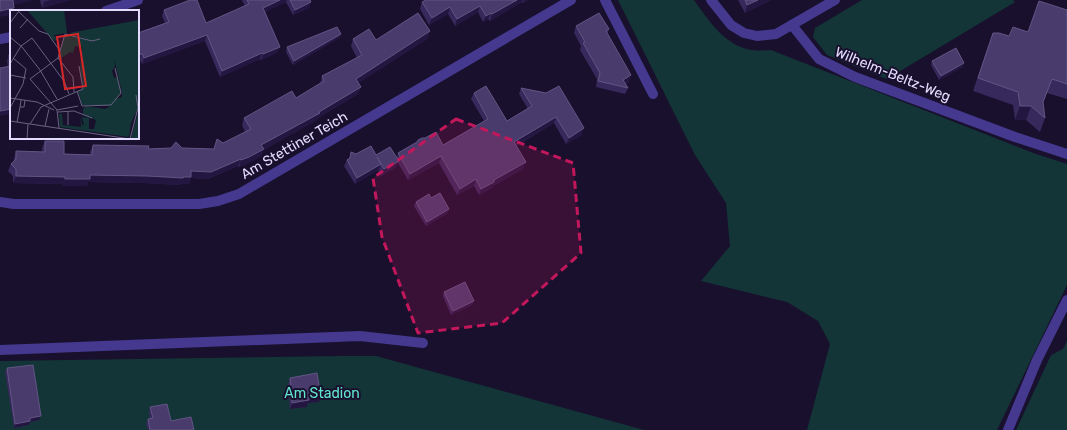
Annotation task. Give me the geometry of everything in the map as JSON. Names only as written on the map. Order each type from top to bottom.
[{"type":"street","points":[[109,10],[138,0]]},
{"type":"street","name":"Am Stettiner Teich","points":[[0,202],[14,204],[199,204],[218,201],[239,194],[571,0]]},
{"type":"street","points":[[605,0],[653,94]]},
{"type":"street","points":[[711,0],[731,25],[744,33],[757,36],[776,34],[835,0]]},
{"type":"street","name":"Wilhelm-Beltz-Weg","points":[[792,25],[819,59],[855,77],[1015,137],[1067,154]]},
{"type":"street","points":[[0,39],[10,37]]},
{"type":"street","points":[[1008,430],[1037,360],[1067,300]]},
{"type":"street","points":[[0,350],[360,336],[423,343]]},
{"type":"highlighted area","points":[[456,119],[573,163],[581,253],[502,323],[418,333],[382,237],[373,178]]},
{"type":"green space","points":[[618,0],[694,0],[718,31],[742,48],[771,50],[1036,154],[1067,164],[1067,285],[997,430],[807,430],[830,344],[818,321],[787,302],[701,281],[730,246],[726,203],[695,155]]},
{"type":"green space","points":[[862,0],[1013,0],[1015,2],[887,79],[827,55],[813,37],[815,28]]},
{"type":"green space","points":[[1067,341],[1067,430],[1016,430],[1051,355],[1063,349]]},
{"type":"green space","name":"Am Stadion","points":[[376,356],[644,430],[0,430],[0,361]]},
{"type":"building","points":[[0,0],[13,0],[14,8],[0,11]]},
{"type":"building","points":[[190,0],[197,0],[206,23],[249,4],[247,0],[280,0],[263,8],[280,47],[263,54],[262,53],[222,71],[207,35],[144,58],[142,54],[139,55],[139,33],[169,22],[164,10]]},
{"type":"building","points":[[290,0],[310,0],[311,2],[295,10]]},
{"type":"building","points":[[426,0],[517,0],[486,16],[480,6],[457,19],[450,7],[432,18],[422,2]]},
{"type":"building","points":[[745,0],[758,0],[747,5]]},
{"type":"building","points":[[1039,1],[1067,10],[1067,84],[1052,79],[1043,102],[1045,118],[1031,106],[1020,106],[1018,92],[978,78],[993,33],[1009,36],[1013,27],[1028,32]]},
{"type":"building","points":[[418,13],[430,31],[356,79],[361,87],[319,112],[320,113],[261,145],[264,149],[249,157],[211,172],[191,171],[191,177],[183,178],[90,175],[90,179],[65,179],[65,177],[16,176],[16,169],[11,164],[16,159],[16,151],[45,152],[45,141],[64,141],[64,154],[92,155],[93,145],[149,146],[148,149],[171,148],[176,142],[182,148],[214,149],[217,139],[223,143],[251,129],[244,118],[292,91],[296,98],[324,81],[322,76],[362,55],[353,39],[369,29],[376,40]]},
{"type":"building","points":[[599,13],[609,29],[606,31],[631,75],[623,80],[628,88],[598,81],[600,73],[583,43],[585,42],[576,26]]},
{"type":"building","points":[[337,27],[341,34],[294,61],[287,47]]},
{"type":"building","points":[[956,48],[964,63],[941,76],[932,61]]},
{"type":"building","points":[[10,66],[10,109],[0,111],[0,68]]},
{"type":"building","points":[[486,86],[507,121],[532,106],[521,88],[546,93],[559,86],[584,128],[569,138],[556,117],[514,142],[526,162],[481,189],[476,179],[460,189],[441,156],[410,174],[398,153],[418,140],[436,132],[443,145],[488,119],[474,93]]},
{"type":"building","points":[[371,146],[376,155],[390,147],[399,161],[384,169],[377,157],[381,164],[357,178],[347,160],[350,158],[351,152],[356,154]]},
{"type":"building","points":[[440,193],[449,209],[427,222],[416,202],[429,194],[431,198]]},
{"type":"building","points":[[465,282],[474,301],[453,311],[444,292]]},
{"type":"building","points":[[33,365],[41,416],[30,418],[30,421],[15,424],[7,368]]},
{"type":"building","points":[[317,373],[321,396],[309,397],[309,400],[292,403],[290,378]]},
{"type":"building","points":[[167,404],[171,421],[191,417],[194,430],[150,430],[148,419],[153,418],[150,407]]}]
